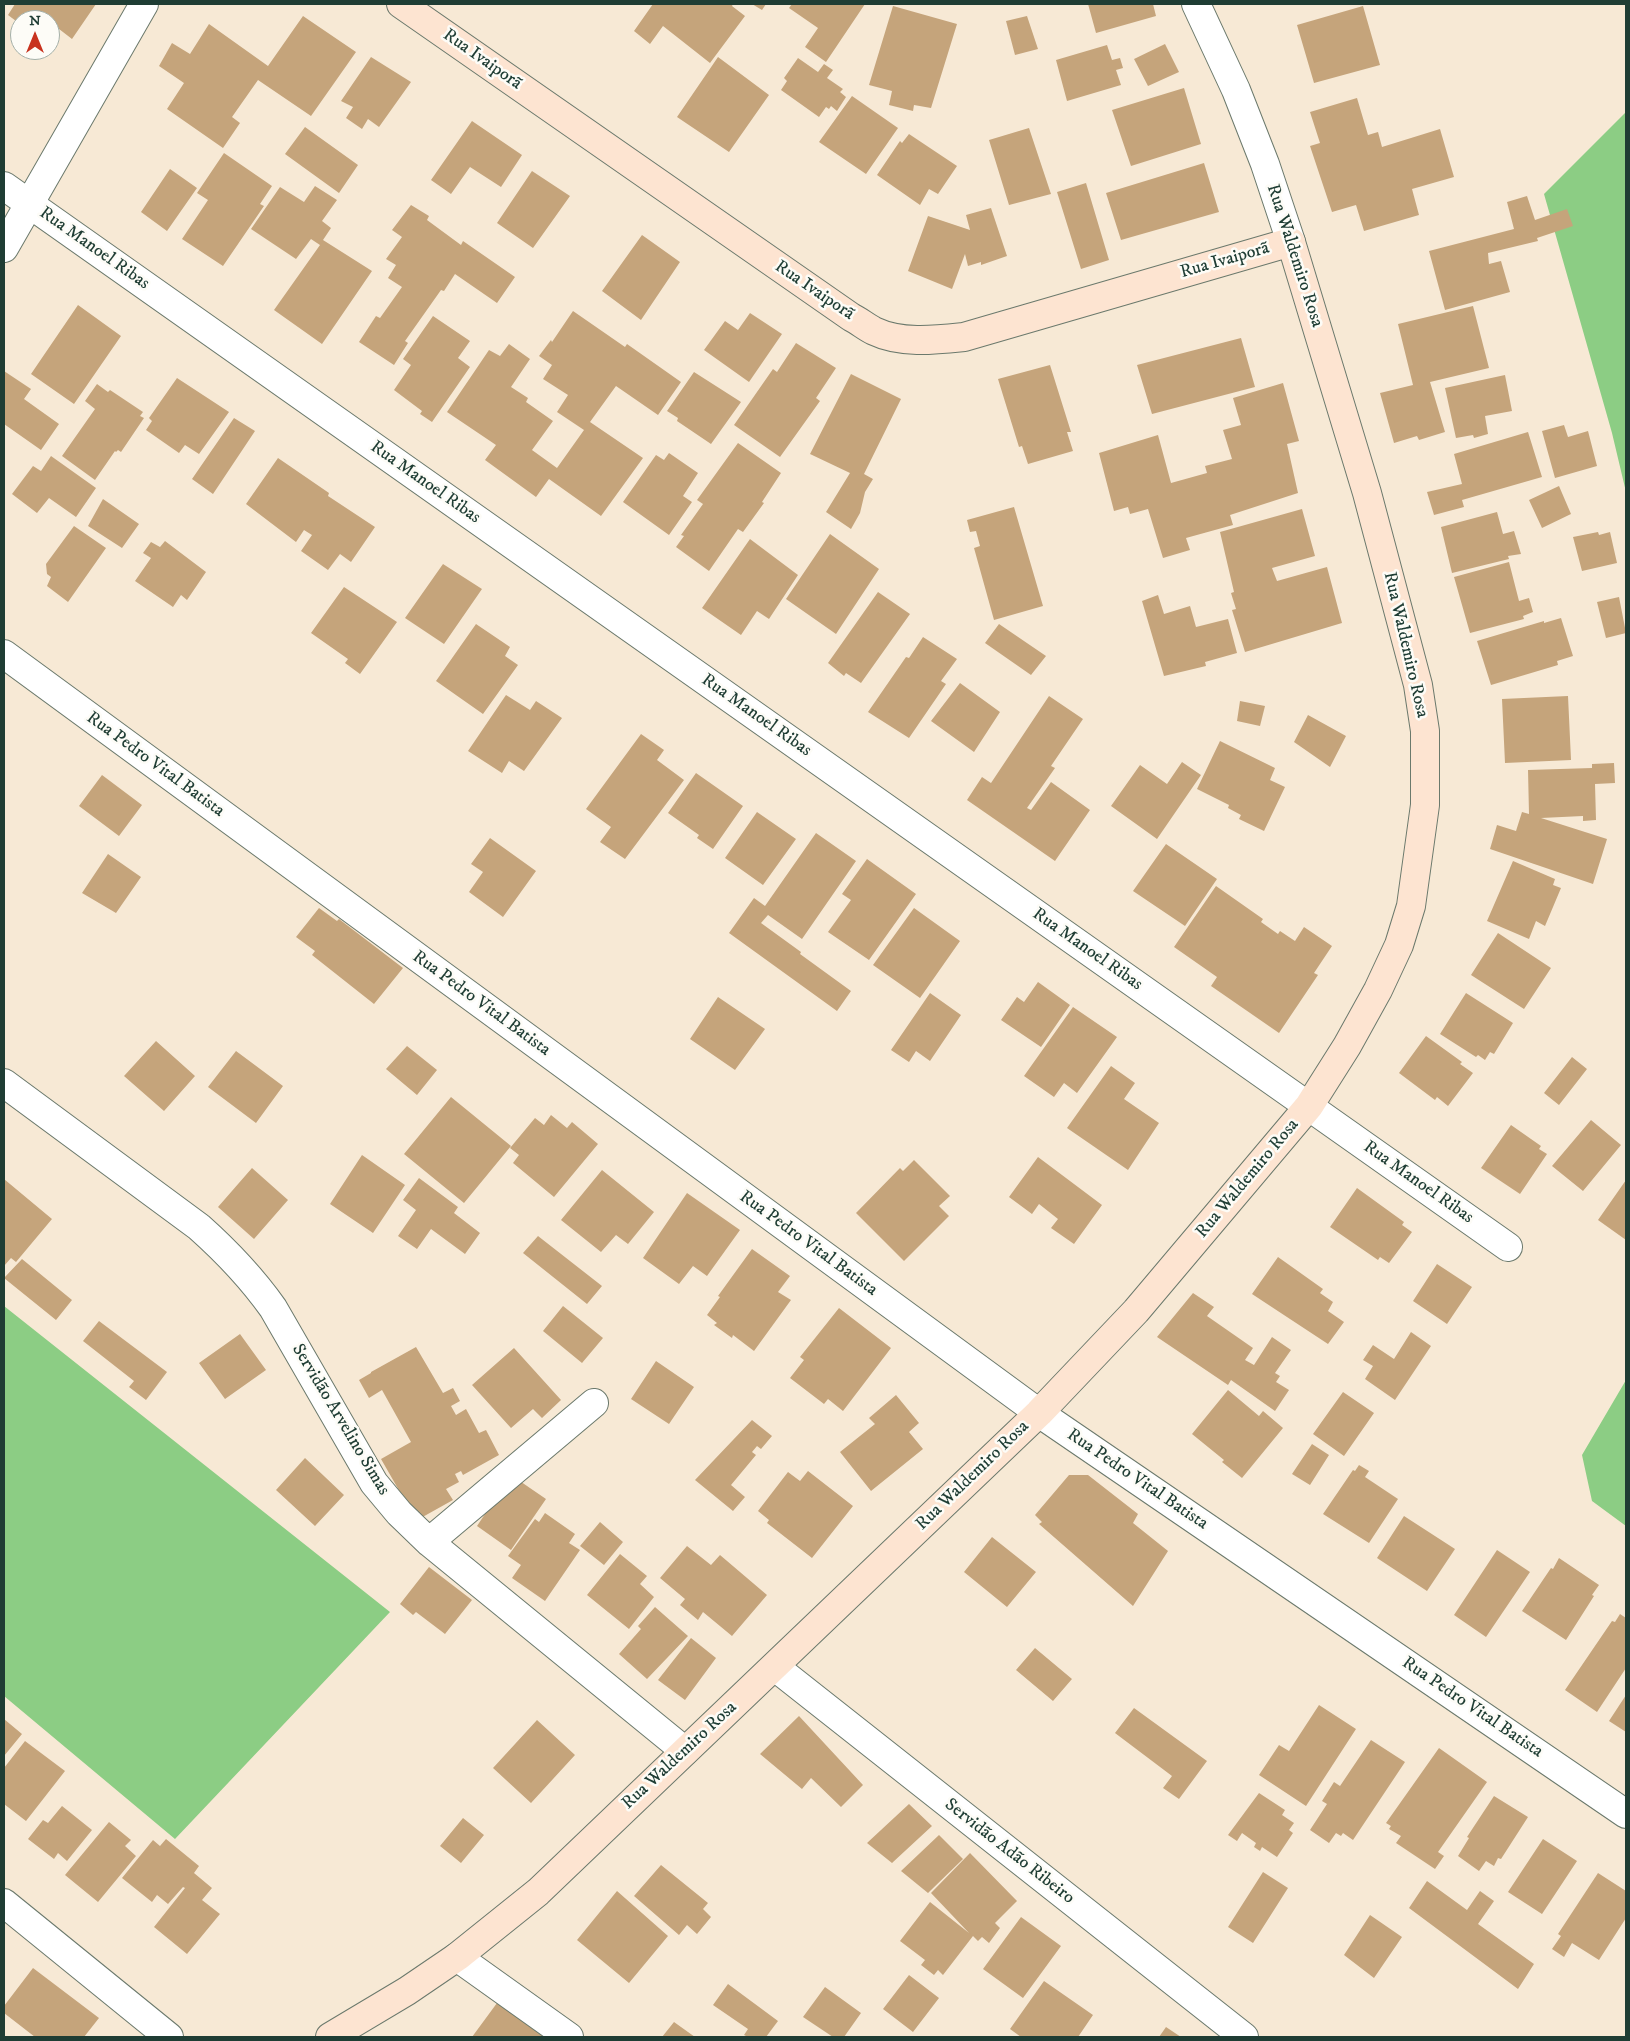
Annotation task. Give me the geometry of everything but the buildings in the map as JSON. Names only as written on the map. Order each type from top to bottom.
[{"type":"street","points":[[4,248],[144,4]]},
{"type":"street","name":"Rua Ivaiporã","points":[[401,4],[851,317],[876,332],[896,337],[935,340],[964,337],[1291,242]]},
{"type":"street","name":"Rua Waldemiro Rosa","points":[[330,2037],[407,1991],[457,1957],[538,1892],[1039,1413],[1136,1311],[1309,1106],[1356,1030],[1400,945],[1411,906],[1418,864],[1424,804],[1424,731],[1418,685],[1367,493],[1291,242],[1265,164],[1239,99],[1196,4]]},
{"type":"street","name":"Rua Manoel Ribas","points":[[4,186],[1508,1247]]},
{"type":"street","name":"Rua Pedro Vital Batista","points":[[4,654],[1039,1413],[1626,1814]]},
{"type":"street","name":"Servidão Arvelino Simas","points":[[4,1083],[199,1227],[229,1254],[254,1281],[273,1308],[374,1482],[399,1513],[429,1542],[685,1751]]},
{"type":"street","points":[[429,1542],[594,1403]]},
{"type":"street","name":"Servidão Adão Ribeiro","points":[[775,1667],[1244,2037]]},
{"type":"street","points":[[4,1902],[169,2037]]},
{"type":"street","points":[[457,1957],[570,2037]]},
{"type":"green space","points":[[1626,112],[1626,492],[1612,433],[1544,194]]},
{"type":"green space","points":[[4,1306],[390,1612],[175,1839],[4,1696]]},
{"type":"green space","points":[[1626,1380],[1626,1526],[1592,1501],[1582,1455]]}]
